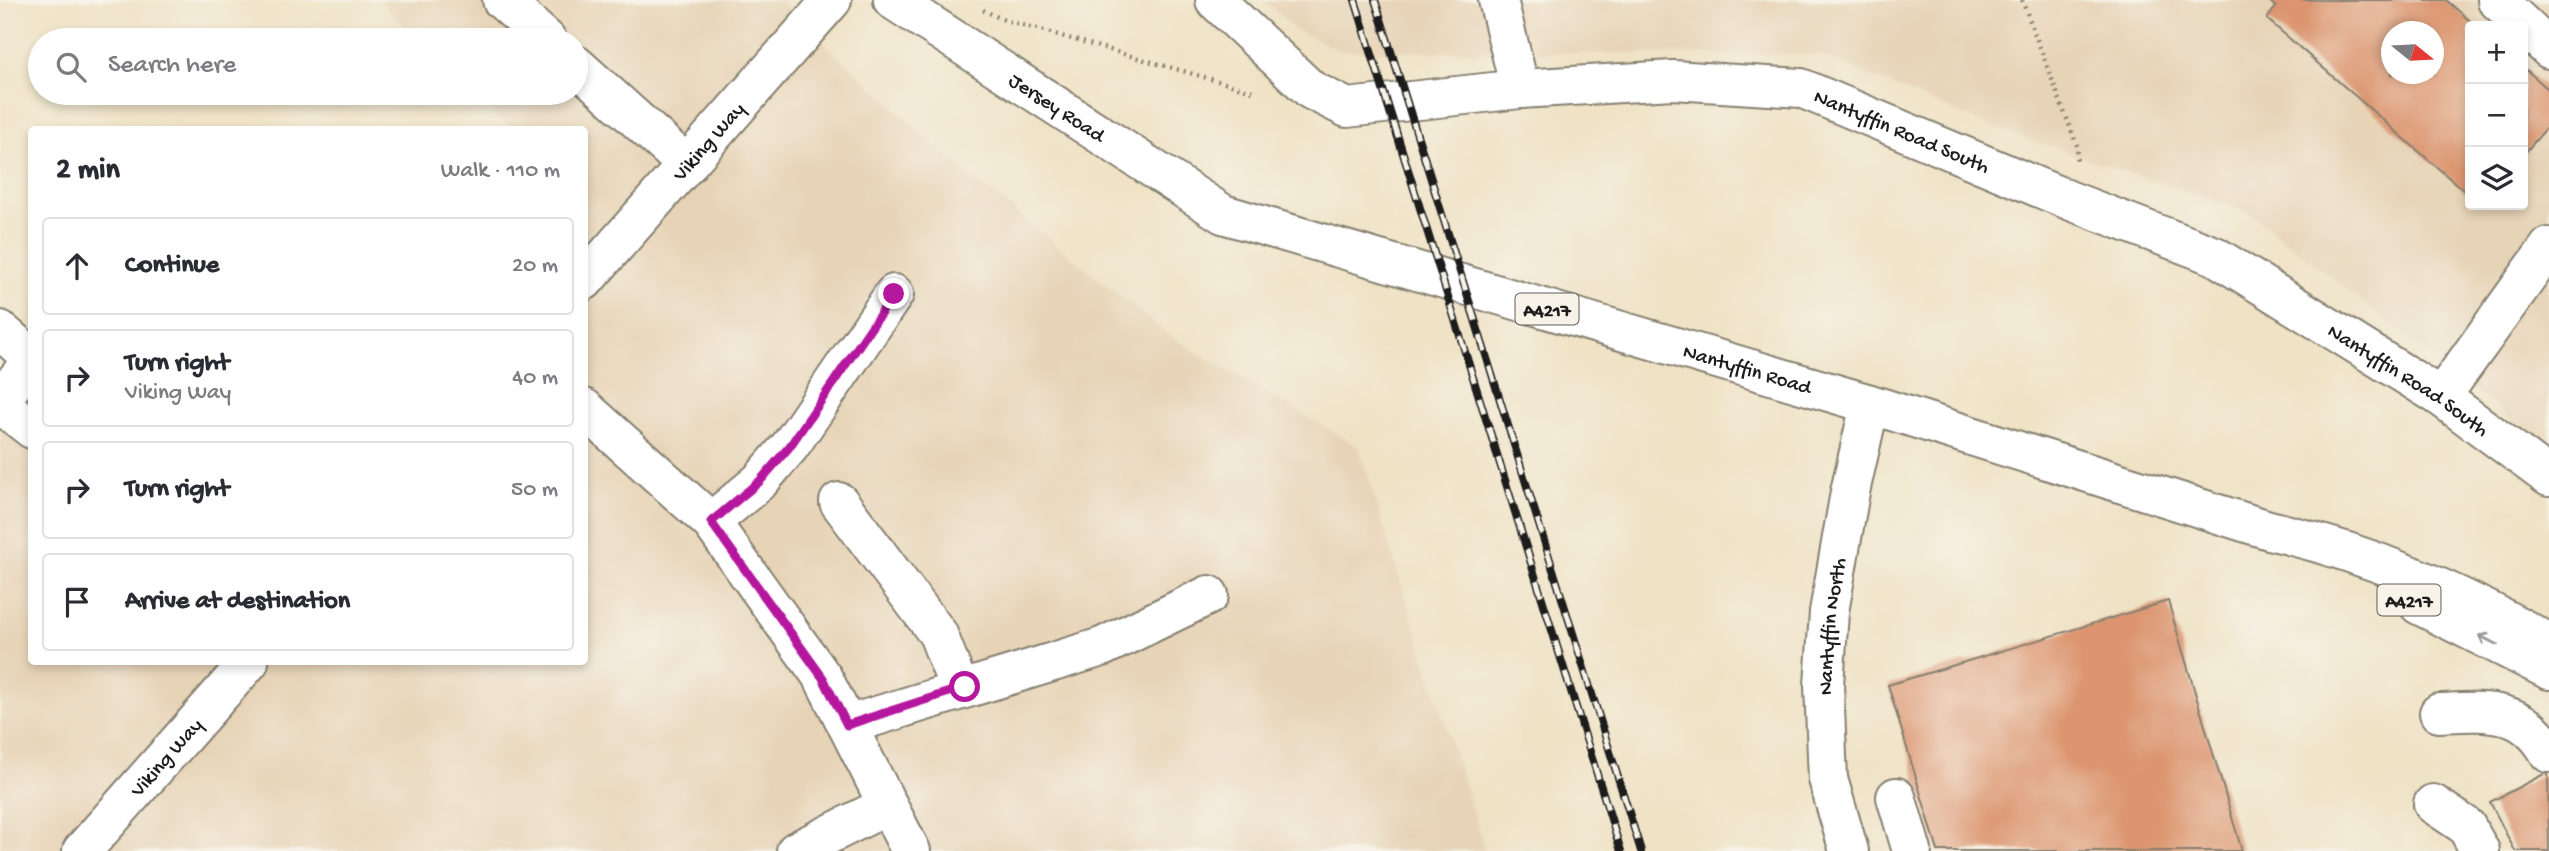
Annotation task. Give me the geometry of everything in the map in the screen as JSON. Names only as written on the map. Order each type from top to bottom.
[{"type":"street","points":[[502,0],[534,28]]},
{"type":"street","name":"Viking Way","points":[[588,276],[832,0]]},
{"type":"street","name":"Jersey Road","points":[[893,0],[1223,214]]},
{"type":"street","name":"Nantyffin Road South","points":[[1214,0],[1311,90],[1347,108],[1520,89],[1674,80],[1801,89],[2071,201],[2215,256],[2441,397],[2549,477]]},
{"type":"street","points":[[1498,0],[1520,89]]},
{"type":"street","points":[[2497,0],[2549,50]]},
{"type":"street","points":[[588,76],[687,165]]},
{"type":"street","name":"Nantyffin Road","points":[[1223,214],[1870,404],[2269,530],[2334,545],[2399,568],[2491,611],[2549,643]]},
{"type":"street","points":[[2441,397],[2549,247]]},
{"type":"street","points":[[711,522],[760,481],[790,446],[894,294]]},
{"type":"street","points":[[0,330],[28,355]]},
{"type":"street","points":[[28,364],[0,402],[28,426]]},
{"type":"street","name":"Nantyffin North","points":[[1849,851],[1828,779],[1824,685],[1829,612],[1850,492],[1870,404]]},
{"type":"street","points":[[588,412],[711,522],[823,678],[911,851]]},
{"type":"street","points":[[839,502],[938,634],[959,688]]},
{"type":"street","name":"Nantyffin Road","points":[[2269,530],[2549,670]]},
{"type":"street","points":[[847,725],[959,688],[1102,647],[1209,596]]},
{"type":"street","name":"Viking Way","points":[[82,851],[245,665]]},
{"type":"street","points":[[2439,713],[2504,713],[2534,733],[2549,753]]},
{"type":"street","points":[[1896,797],[1912,851]]},
{"type":"street","points":[[2433,804],[2466,826],[2480,851]]},
{"type":"street","points":[[796,851],[888,805]]},
{"type":"path","points":[[2022,0],[2078,148],[2071,201]]},
{"type":"shaded area","points":[[378,0],[778,0],[954,162],[1170,336],[1359,447],[1485,851],[0,851],[0,314],[28,338],[28,665],[588,665],[588,126],[508,126],[486,105],[588,105],[588,28],[407,28]]},
{"type":"shaded area","points":[[1264,0],[2549,0],[2549,449],[2250,213],[1987,125],[1820,55],[1340,51],[1294,29]]},
{"type":"building","points":[[2268,0],[2446,0],[2470,21],[2465,21],[2465,192],[2267,19],[2276,7]]},
{"type":"building","points":[[2528,71],[2549,90],[2549,125],[2528,149]]},
{"type":"building","points":[[2168,601],[2242,851],[1938,851],[1888,685]]},
{"type":"building","points":[[2548,772],[2549,851],[2515,851],[2490,802]]},
{"type":"railway","points":[[1355,0],[1621,851]]},
{"type":"railway","points":[[1375,0],[1641,851]]},
{"type":"route","points":[[894,294],[790,446],[760,481],[711,522],[823,678],[847,725],[965,687]]}]
